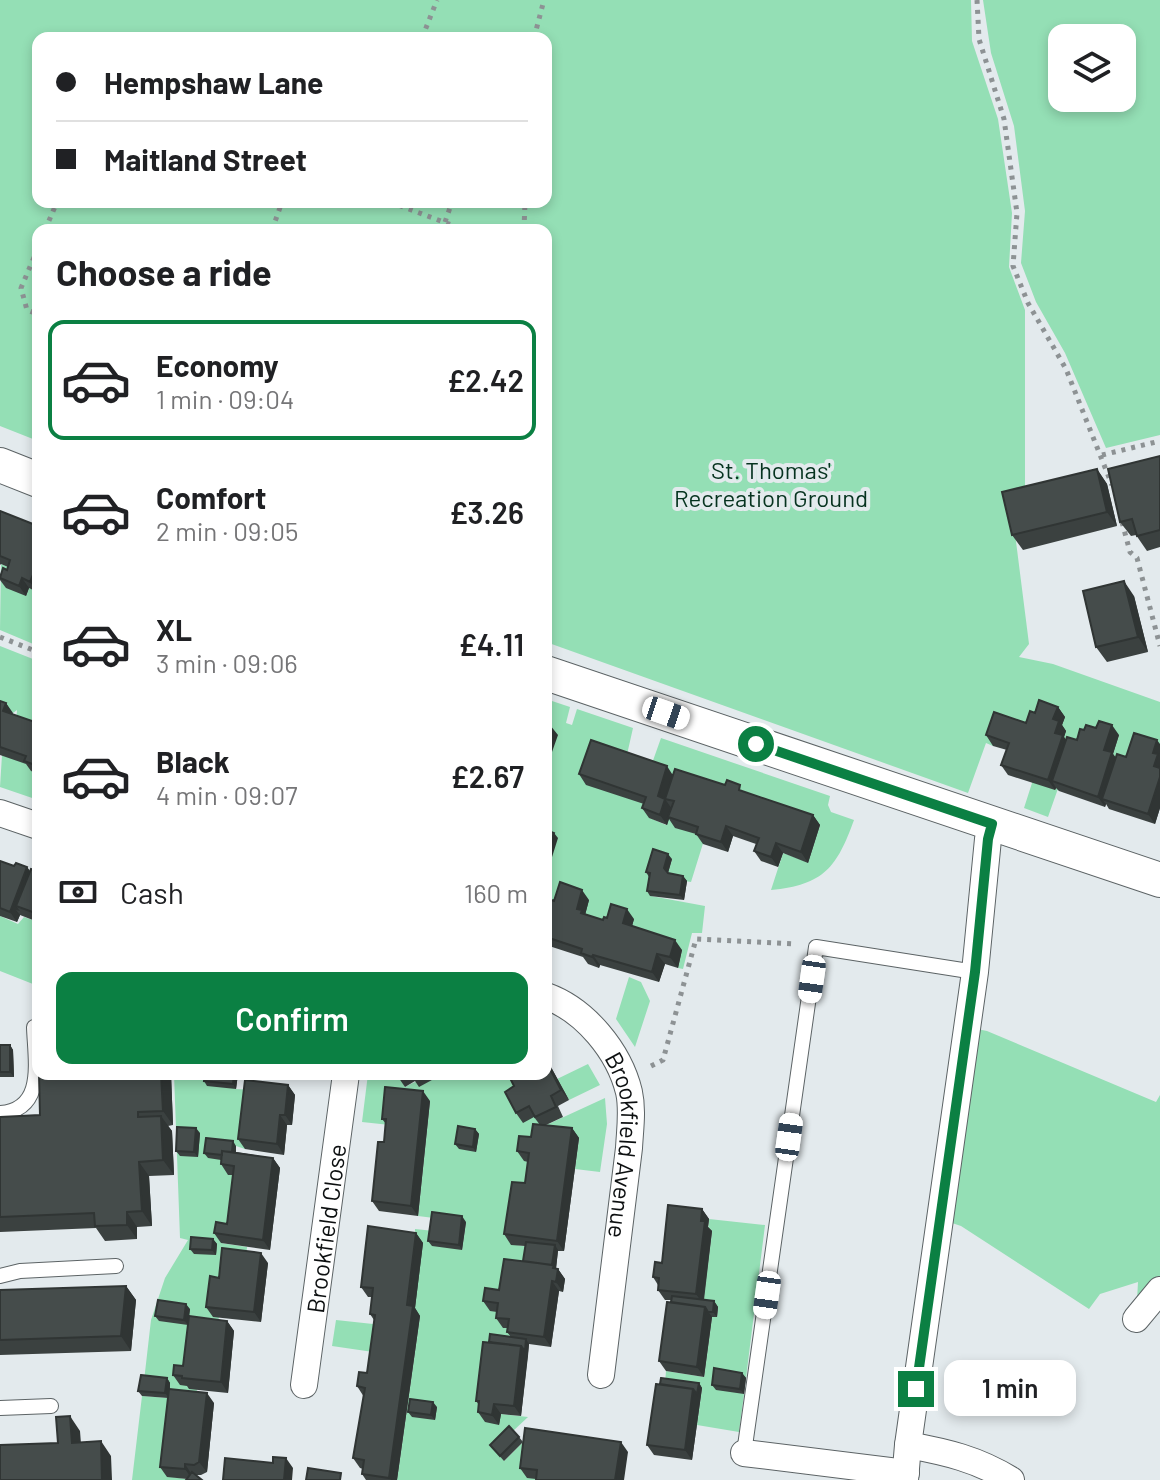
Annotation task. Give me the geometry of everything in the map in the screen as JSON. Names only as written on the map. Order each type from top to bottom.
[{"type":"street","points":[[0,465],[32,478]]},
{"type":"street","points":[[552,675],[1160,880]]},
{"type":"street","points":[[0,813],[32,824]]},
{"type":"street","points":[[744,1453],[906,1476],[975,972],[992,824]]},
{"type":"street","name":"Brookfield Avenue","points":[[552,999],[567,1005],[607,1045],[629,1091],[632,1112],[601,1375]]},
{"type":"street","name":"Brookfield Close","points":[[304,1385],[345,1080]]},
{"type":"street","points":[[1136,1319],[1160,1290]]},
{"type":"street","points":[[908,1445],[954,1453],[986,1464],[1011,1480]]},
{"type":"lane","points":[[744,1453],[816,947],[975,972]]},
{"type":"lane","points":[[0,1113],[9,1112],[29,1101],[36,1080]]},
{"type":"lane","points":[[0,1276],[20,1271],[116,1266]]},
{"type":"lane","points":[[0,1408],[51,1406]]},
{"type":"path","points":[[424,32],[437,0]]},
{"type":"path","points":[[536,32],[544,0]]},
{"type":"path","points":[[977,0],[979,39],[1004,119],[1017,213],[1013,266],[1028,303],[1066,369],[1102,455],[1113,490]]},
{"type":"path","points":[[406,208],[450,224]]},
{"type":"path","points":[[445,222],[450,208]]},
{"type":"path","points":[[32,262],[21,288],[27,310],[32,312]]},
{"type":"path","points":[[1102,455],[1160,441]]},
{"type":"path","points":[[1120,514],[1130,552],[1137,558],[1160,646]]},
{"type":"path","points":[[0,637],[32,650]]},
{"type":"path","points":[[642,1070],[663,1060],[696,939],[786,942],[816,947]]},
{"type":"green space","name":"St. Thomas' Recreation Ground","points":[[0,0],[971,0],[972,41],[998,119],[1012,213],[1009,267],[1025,310],[1025,498],[1011,502],[1029,644],[1019,657],[1053,664],[1160,702],[1160,749],[1133,767],[1111,760],[1119,735],[1073,746],[1048,817],[1024,808],[1032,783],[1033,733],[1001,723],[993,746],[986,743],[968,793],[552,644],[552,224],[32,224],[32,439],[0,426]]},
{"type":"green space","points":[[983,0],[1160,0],[1160,435],[1106,448],[1065,353],[1036,302],[1021,263],[1025,211],[1014,126],[991,53]]},
{"type":"green space","points":[[1,564],[17,570],[26,596],[29,588],[32,589],[32,643],[0,630]]},
{"type":"green space","points":[[0,646],[32,659],[32,728],[16,723],[17,710],[13,713],[0,708]]},
{"type":"green space","points":[[552,701],[570,707],[566,723],[572,725],[577,709],[633,728],[626,759],[653,808],[650,818],[666,825],[672,809],[650,769],[661,738],[830,796],[828,805],[831,812],[854,820],[834,861],[826,871],[804,884],[771,890],[783,853],[808,862],[820,825],[705,837],[691,882],[672,879],[668,873],[672,859],[651,896],[705,906],[702,933],[692,933],[683,969],[678,968],[682,950],[552,908]]},
{"type":"green space","points":[[2,755],[32,767],[32,798],[0,787]]},
{"type":"green space","points":[[0,916],[18,924],[24,917],[32,920],[32,984],[0,971]]},
{"type":"green space","points":[[629,977],[641,982],[650,1001],[635,1047],[616,1019]]},
{"type":"green space","points":[[967,1027],[987,1031],[1156,1102],[1160,1095],[1160,1290],[1136,1319],[1138,1282],[1100,1294],[1089,1309],[961,1226],[940,1219]]},
{"type":"green space","points":[[588,1064],[600,1085],[569,1100],[557,1079]]},
{"type":"green space","points":[[174,1080],[220,1080],[236,1089],[252,1090],[245,1149],[236,1146],[208,1157],[230,1161],[242,1176],[221,1243],[247,1247],[246,1260],[213,1316],[219,1317],[217,1329],[189,1386],[197,1389],[196,1401],[167,1476],[192,1480],[132,1480],[142,1396],[168,1398],[144,1381],[151,1320],[165,1278],[188,1240],[180,1238]]},
{"type":"green space","points":[[367,1080],[401,1080],[405,1087],[420,1080],[514,1080],[542,1127],[605,1098],[607,1124],[600,1172],[575,1169],[579,1138],[536,1163],[511,1244],[529,1247],[505,1313],[516,1329],[501,1414],[528,1417],[512,1432],[504,1461],[523,1442],[533,1438],[542,1480],[397,1480],[420,1316],[414,1315],[415,1229],[434,1231],[462,1250],[466,1222],[418,1216],[430,1101],[390,1125],[362,1122]]},
{"type":"green space","points":[[709,1219],[765,1225],[746,1378],[718,1374],[744,1394],[739,1432],[697,1425],[702,1388],[665,1383],[666,1371],[704,1377],[712,1317],[717,1317],[718,1307],[703,1304],[712,1232],[708,1231]]},
{"type":"green space","points":[[336,1320],[373,1324],[373,1352],[332,1346]]},
{"type":"building","points":[[1160,456],[1160,530],[1137,536],[1132,519],[1120,522],[1108,469]]},
{"type":"building","points":[[1097,469],[1107,512],[1012,535],[1002,492]]},
{"type":"building","points":[[0,511],[32,524],[30,582],[22,578],[19,586],[0,578],[10,560],[0,556]]},
{"type":"building","points":[[1124,581],[1138,637],[1096,647],[1083,591]]},
{"type":"building","points":[[1039,700],[1058,707],[1053,719],[1059,721],[1055,733],[1063,735],[1048,780],[1001,765],[1009,743],[986,735],[994,712],[1026,723],[1030,711],[1035,713]]},
{"type":"building","points":[[0,701],[6,703],[3,711],[32,721],[32,764],[24,761],[26,756],[0,747]]},
{"type":"building","points":[[1099,721],[1112,725],[1104,750],[1112,752],[1098,797],[1052,781],[1067,737],[1077,740],[1080,729],[1084,730],[1086,725],[1096,728]]},
{"type":"building","points":[[1134,733],[1157,740],[1153,753],[1158,754],[1154,766],[1160,768],[1160,777],[1148,814],[1102,799],[1117,754],[1126,757]]},
{"type":"building","points":[[591,740],[667,766],[658,796],[665,799],[660,815],[642,808],[646,797],[579,774]]},
{"type":"building","points":[[675,769],[725,785],[727,780],[740,785],[739,790],[813,815],[801,852],[776,843],[771,857],[754,851],[759,838],[726,826],[721,842],[696,834],[698,827],[668,817],[674,801],[665,799]]},
{"type":"building","points":[[653,849],[668,854],[664,868],[668,873],[683,876],[680,895],[647,891],[650,873],[646,872]]},
{"type":"building","points":[[0,861],[27,867],[10,912],[0,908]]},
{"type":"building","points":[[31,869],[32,869],[32,912],[16,906]]},
{"type":"building","points":[[560,882],[582,890],[577,909],[582,910],[581,913],[603,920],[607,918],[611,904],[627,909],[623,923],[675,940],[670,957],[657,954],[652,972],[592,957],[581,953],[582,949],[552,939],[554,901]]},
{"type":"building","points":[[0,1045],[10,1045],[10,1072],[0,1072]]},
{"type":"building","points":[[552,1073],[561,1090],[551,1096],[556,1107],[535,1117],[529,1106],[516,1113],[505,1092],[514,1086],[511,1080],[552,1080]]},
{"type":"building","points":[[39,1080],[161,1080],[163,1111],[138,1112],[138,1117],[161,1116],[163,1160],[139,1162],[142,1211],[127,1212],[127,1225],[95,1226],[94,1213],[0,1217],[0,1117],[40,1115]]},
{"type":"building","points":[[204,1080],[233,1080],[233,1084]]},
{"type":"building","points":[[245,1080],[288,1085],[285,1115],[280,1115],[277,1144],[238,1139]]},
{"type":"building","points":[[385,1087],[423,1091],[411,1206],[372,1201],[378,1142],[384,1142],[386,1119],[382,1119]]},
{"type":"building","points":[[533,1124],[572,1128],[557,1241],[504,1234],[512,1182],[525,1183],[529,1153],[517,1151],[519,1136],[531,1137]]},
{"type":"building","points":[[458,1126],[475,1129],[473,1147],[455,1144]]},
{"type":"building","points":[[177,1127],[196,1128],[194,1152],[176,1151]]},
{"type":"building","points":[[206,1138],[233,1141],[232,1152],[222,1151],[222,1155],[204,1153]]},
{"type":"building","points":[[222,1151],[273,1158],[263,1240],[214,1233],[216,1222],[227,1224],[234,1166],[221,1164]]},
{"type":"building","points":[[668,1205],[702,1209],[701,1221],[705,1221],[696,1294],[658,1290],[659,1278],[653,1277],[655,1262],[662,1263]]},
{"type":"building","points":[[432,1212],[462,1216],[459,1245],[428,1241]]},
{"type":"building","points":[[368,1226],[416,1233],[407,1305],[413,1306],[389,1478],[362,1474],[364,1460],[353,1458],[365,1388],[357,1386],[359,1372],[367,1373],[375,1315],[370,1314],[373,1288],[361,1287]]},
{"type":"building","points":[[191,1237],[213,1239],[212,1250],[190,1249]]},
{"type":"building","points":[[526,1242],[555,1245],[552,1265],[523,1261]]},
{"type":"building","points":[[222,1248],[261,1253],[254,1312],[206,1307],[210,1276],[219,1278]]},
{"type":"building","points":[[504,1259],[554,1265],[553,1268],[558,1269],[556,1282],[552,1281],[544,1337],[507,1332],[509,1319],[496,1318],[498,1303],[483,1301],[485,1288],[499,1290]]},
{"type":"building","points":[[126,1286],[121,1336],[0,1340],[0,1290]]},
{"type":"building","points":[[672,1296],[714,1301],[713,1312],[708,1312],[705,1307],[671,1302]]},
{"type":"building","points":[[158,1300],[186,1304],[184,1320],[155,1316]]},
{"type":"building","points":[[667,1302],[705,1307],[697,1367],[659,1361]]},
{"type":"building","points":[[189,1316],[227,1321],[221,1382],[173,1375],[174,1365],[183,1366]]},
{"type":"building","points":[[490,1334],[526,1339],[525,1351],[521,1346],[489,1342]]},
{"type":"building","points":[[483,1342],[521,1346],[514,1406],[494,1404],[492,1415],[478,1412],[479,1401],[476,1401]]},
{"type":"building","points":[[714,1368],[742,1373],[740,1389],[712,1385]]},
{"type":"building","points":[[141,1375],[167,1378],[165,1393],[138,1391]]},
{"type":"building","points":[[661,1378],[699,1383],[697,1394],[693,1389],[660,1384]]},
{"type":"building","points":[[656,1384],[693,1389],[685,1450],[647,1445]]},
{"type":"building","points":[[169,1389],[207,1393],[199,1462],[185,1464],[185,1469],[160,1467]]},
{"type":"building","points":[[410,1399],[433,1402],[431,1415],[408,1412]]},
{"type":"building","points":[[70,1416],[72,1443],[101,1441],[102,1480],[0,1480],[0,1445],[58,1443],[56,1417]]},
{"type":"building","points":[[509,1426],[519,1437],[500,1456],[490,1445]]},
{"type":"building","points":[[525,1428],[621,1442],[615,1480],[536,1480],[537,1470],[520,1468]]},
{"type":"building","points":[[273,1457],[286,1458],[284,1480],[223,1480],[225,1458],[273,1463]]},
{"type":"building","points":[[308,1468],[341,1473],[340,1480],[306,1480]]},
{"type":"building","points":[[192,1472],[202,1480],[186,1480]]},
{"type":"route","points":[[756,744],[992,824],[975,972],[916,1389]]}]
